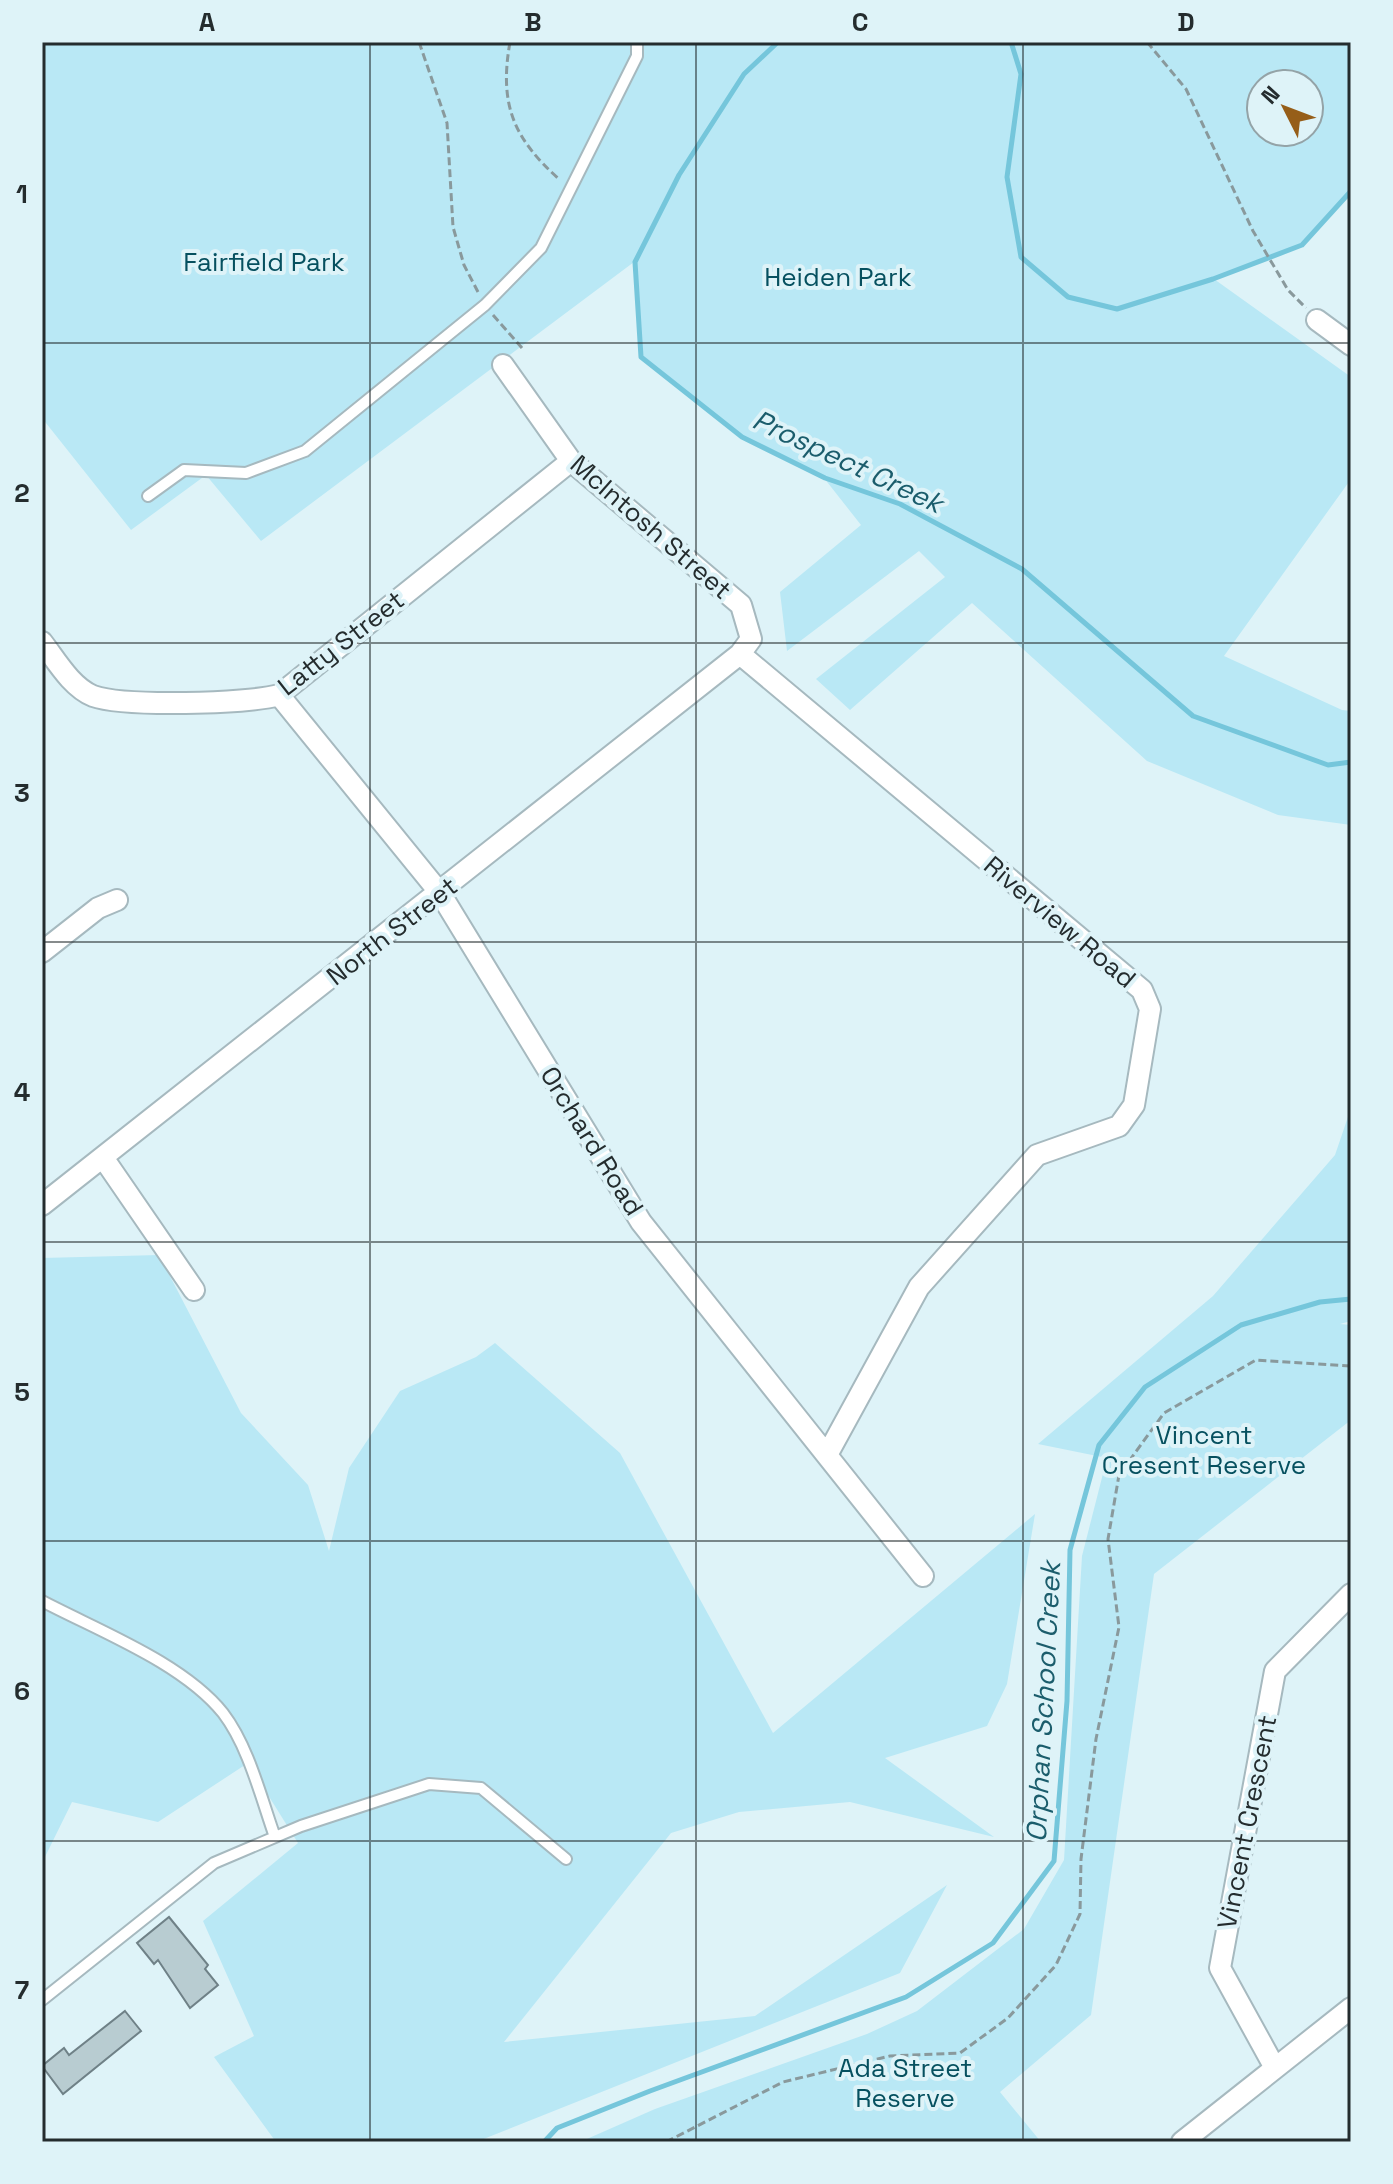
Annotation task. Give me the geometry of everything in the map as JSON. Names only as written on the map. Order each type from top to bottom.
[{"type":"street","points":[[1317,320],[1351,345]]},
{"type":"street","name":"McIntosh Street","points":[[503,365],[571,461],[741,605],[751,639],[740,654]]},
{"type":"street","name":"Latty Street","points":[[42,642],[75,684],[93,696],[136,700],[258,701],[279,695],[571,461]]},
{"type":"street","name":"North Street","points":[[44,1197],[104,1159],[740,654]]},
{"type":"street","name":"Riverview Road","points":[[740,654],[1142,990],[1150,1009],[1134,1105],[1119,1126],[1037,1155],[919,1287],[827,1455]]},
{"type":"street","name":"Orchard Road","points":[[279,695],[440,893],[641,1222],[923,1576]]},
{"type":"street","points":[[42,952],[98,908],[117,900]]},
{"type":"street","points":[[104,1159],[194,1290]]},
{"type":"street","name":"Vincent Crescent","points":[[1275,2068],[1220,1968],[1275,1671],[1351,1594]]},
{"type":"street","points":[[1182,2142],[1351,2008]]},
{"type":"lane","points":[[148,496],[184,470],[246,473],[305,451],[485,305],[541,248],[637,56],[637,42]]},
{"type":"lane","points":[[42,1601],[191,1681],[224,1715],[248,1762],[275,1837]]},
{"type":"lane","points":[[42,2000],[214,1863],[275,1837],[429,1784],[481,1788],[566,1859]]},
{"type":"path","points":[[419,42],[447,123],[453,227],[464,265],[485,305],[522,348]]},
{"type":"path","points":[[510,42],[504,75],[510,117],[533,156],[571,190]]},
{"type":"path","points":[[1147,42],[1186,89],[1253,231],[1288,290],[1317,320]]},
{"type":"path","points":[[666,2142],[783,2082],[890,2056],[960,2053],[1008,2018],[1056,1965],[1080,1914],[1081,1859],[1096,1739],[1119,1627],[1108,1539],[1119,1475],[1164,1413],[1256,1360],[1351,1366]]},
{"type":"green space","points":[[42,42],[1351,42],[1351,191],[1302,245],[1214,279],[1351,377],[1351,479],[1224,656],[1342,710],[1351,711],[1351,825],[1278,815],[1147,761],[972,603],[850,710],[816,679],[945,577],[919,551],[787,651],[780,592],[861,525],[824,478],[742,437],[641,357],[634,262],[261,541],[206,475],[131,530],[42,418]]},
{"type":"green space","points":[[1351,1108],[1351,1321],[1340,1324],[1351,1325],[1351,1420],[1154,1574],[1091,2015],[1000,2092],[1041,2142],[580,2142],[655,2109],[867,2034],[917,2011],[1024,1929],[1064,1860],[1082,1556],[1107,1458],[1038,1444],[1213,1296],[1335,1155]]},
{"type":"green space","points":[[159,1255],[241,1413],[308,1485],[329,1551],[349,1468],[400,1391],[476,1357],[495,1343],[620,1453],[773,1733],[1035,1514],[1007,1684],[987,1726],[885,1758],[994,1837],[850,1802],[739,1812],[671,1833],[504,2042],[755,2016],[947,1885],[900,1973],[476,2142],[276,2142],[214,2057],[254,2036],[203,1921],[298,1843],[248,1763],[158,1822],[72,1802],[42,1863],[42,1258]]},
{"type":"building","points":[[169,1917],[208,1965],[205,1969],[218,1985],[190,2008],[158,1960],[154,1964],[137,1943]]},
{"type":"building","points":[[125,2011],[141,2031],[63,2094],[42,2066],[64,2048],[69,2055]]},
{"type":"waterway","name":"Prospect Creek","points":[[778,42],[744,74],[679,175],[635,262],[641,357],[742,437],[825,478],[900,504],[1022,569],[1193,716],[1328,765],[1351,762]]},
{"type":"waterway","name":"Prospect Creek","points":[[1011,42],[1021,74],[1007,177],[1021,257],[1068,297],[1117,309],[1213,279],[1302,245],[1351,191]]},
{"type":"waterway","name":"Orphan School Creek","points":[[544,2142],[557,2128],[906,1997],[993,1943],[1054,1861],[1067,1701],[1070,1550],[1099,1445],[1145,1387],[1241,1325],[1320,1302],[1351,1299]]},
{"type":"park label","name":"Fairfield Park","points":[[264,262]]},
{"type":"park label","name":"Heiden Park","points":[[838,277]]},
{"type":"park label","name":"Vincent Cresent Reserve","points":[[1204,1450]]},
{"type":"park label","name":"Ada Street Reserve","points":[[905,2083]]}]
